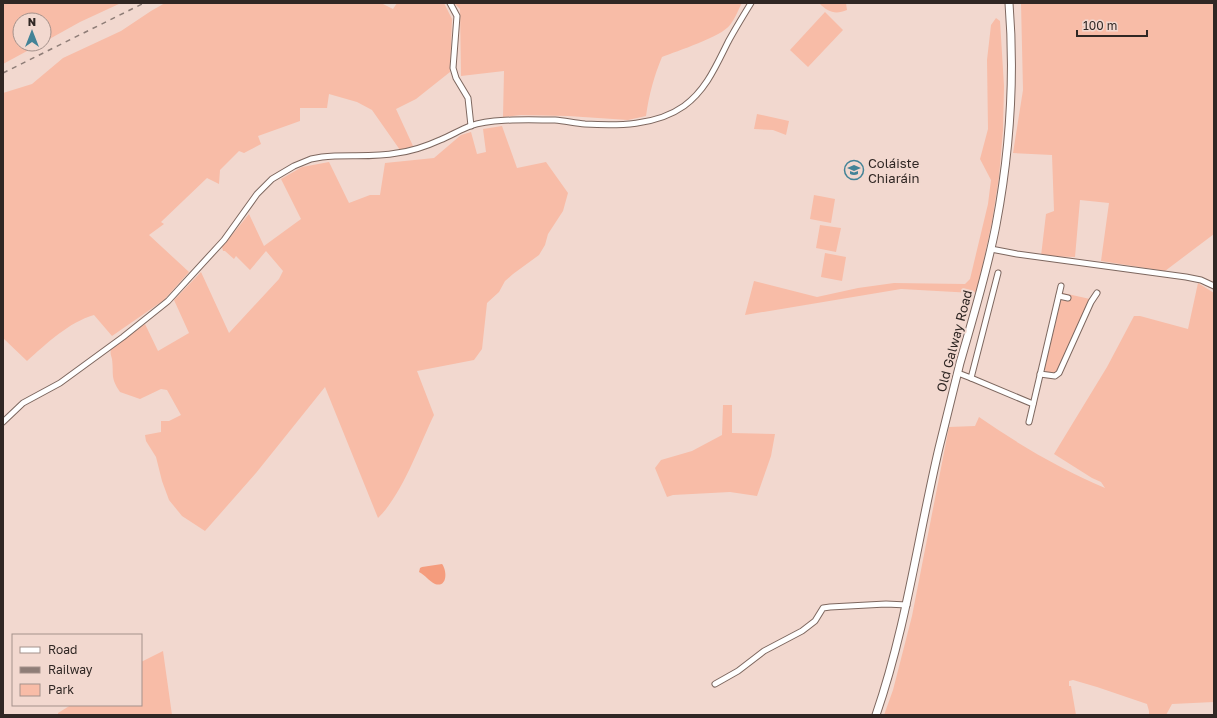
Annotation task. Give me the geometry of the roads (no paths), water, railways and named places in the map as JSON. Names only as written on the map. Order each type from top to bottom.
[{"type":"main road","name":"Old Galway Road","points":[[876,715],[887,681],[907,605],[937,456],[991,249],[1004,180],[1009,133],[1012,74],[1009,3]]},
{"type":"street","points":[[450,3],[457,16],[453,68],[456,78],[468,98],[471,126]]},
{"type":"street","points":[[3,422],[23,403],[60,383],[168,302],[224,240],[257,194],[281,173],[311,159],[322,157],[395,154],[414,150],[439,141],[471,126],[496,121],[539,120],[615,125],[636,124],[672,113],[684,106],[706,85],[714,73],[740,21],[751,3]]},
{"type":"street","points":[[991,249],[1016,254],[1186,277],[1202,280],[1214,286]]},
{"type":"street","points":[[971,378],[998,273]]},
{"type":"street","points":[[1029,422],[1061,286]]},
{"type":"street","points":[[1040,374],[1054,376],[1059,373],[1091,302],[1097,293]]},
{"type":"street","points":[[1059,296],[1068,298]]},
{"type":"street","points":[[958,373],[1033,404]]},
{"type":"street","points":[[714,684],[738,671],[764,651],[802,631],[815,621],[823,608],[886,604],[907,605]]},
{"type":"railway","points":[[3,73],[144,3]]},
{"type":"place","name":"Coláiste Chiaráin","points":[[854,170]]}]
